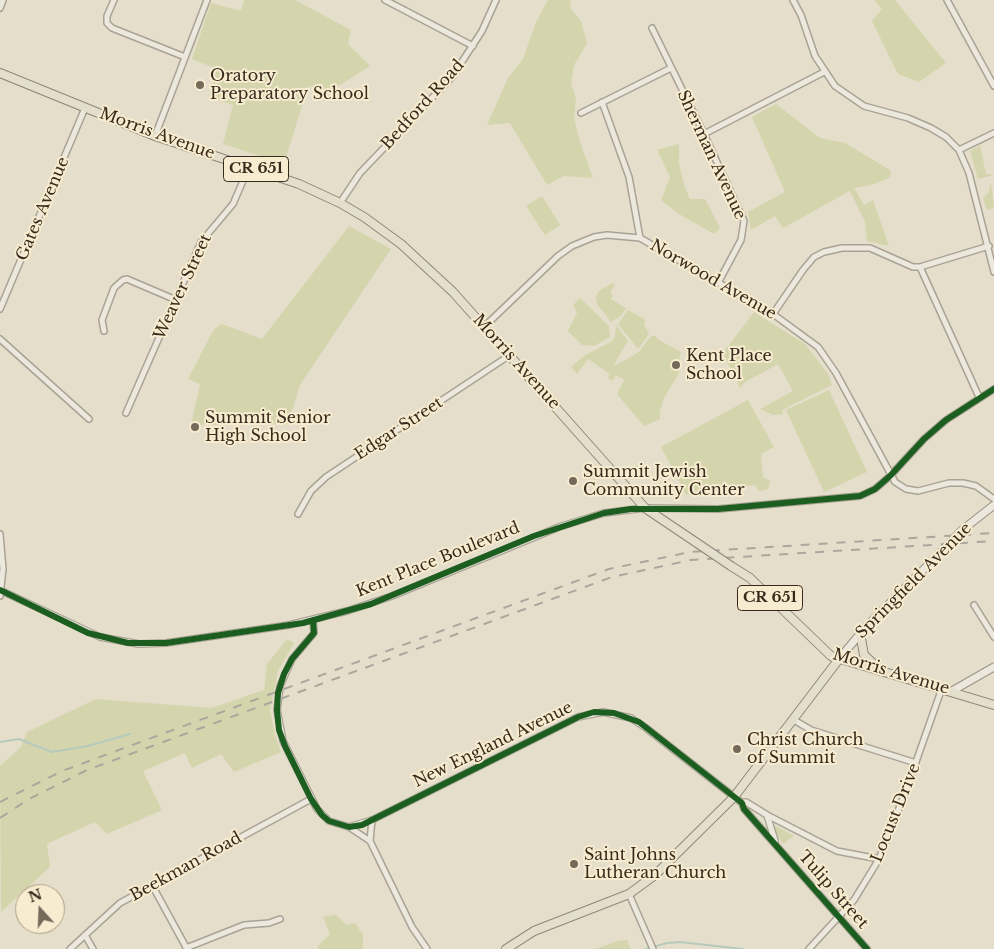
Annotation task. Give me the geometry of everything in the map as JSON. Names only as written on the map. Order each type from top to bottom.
[{"type":"main road","name":"Morris Avenue","points":[[0,73],[155,136],[300,184],[340,203],[390,235],[429,267],[485,326],[645,508],[750,578],[824,650],[839,659],[942,688],[994,705]]},
{"type":"main road","name":"Springfield Avenue","points":[[506,949],[534,931],[629,894],[655,875],[734,796],[860,633],[961,532],[994,505]]},
{"type":"main road","points":[[860,633],[864,655],[881,670]]},
{"type":"main road","points":[[952,691],[994,667]]},
{"type":"street","points":[[0,8],[3,0]]},
{"type":"street","points":[[114,0],[107,16],[107,24],[112,28],[185,58]]},
{"type":"street","points":[[155,136],[207,0]]},
{"type":"street","points":[[385,0],[473,46]]},
{"type":"street","name":"Bedford Road","points":[[340,203],[354,180],[443,88],[465,60],[496,0]]},
{"type":"street","points":[[793,0],[802,15],[815,56],[824,72],[847,96],[864,106],[924,124],[946,137],[959,150],[969,173],[989,246],[994,272]]},
{"type":"street","points":[[947,0],[994,86]]},
{"type":"street","name":"Sherman Avenue","points":[[652,28],[741,214],[744,228],[741,240],[718,283]]},
{"type":"street","points":[[581,113],[671,68]]},
{"type":"street","points":[[704,134],[824,72]]},
{"type":"street","points":[[602,102],[629,177],[640,238]]},
{"type":"street","name":"Gates Avenue","points":[[0,309],[85,108]]},
{"type":"street","points":[[959,150],[994,133]]},
{"type":"street","name":"Weaver Street","points":[[126,413],[201,242],[233,204],[249,167]]},
{"type":"street","name":"Norwood Avenue","points":[[485,326],[558,256],[572,246],[594,237],[607,235],[640,238],[773,314],[805,336],[828,360],[890,476]]},
{"type":"street","points":[[773,314],[803,270],[814,258],[824,252],[842,248],[870,248],[913,267],[920,268],[989,246]]},
{"type":"street","points":[[920,268],[980,397]]},
{"type":"street","points":[[104,331],[102,320],[114,288],[123,280],[127,279],[176,300]]},
{"type":"street","points":[[0,339],[89,419]]},
{"type":"street","name":"Edgar Street","points":[[298,514],[311,492],[326,477],[510,354]]},
{"type":"street","name":"Kent Place Boulevard","points":[[0,590],[88,632],[128,643],[166,643],[313,620],[378,601],[559,527],[604,513],[645,508],[718,509],[852,498],[872,490],[890,476],[924,439],[946,420],[994,389]]},
{"type":"street","points":[[890,476],[902,487],[912,491],[963,483],[976,486],[994,499]]},
{"type":"street","points":[[0,534],[3,564],[0,596]]},
{"type":"street","points":[[974,605],[994,637]]},
{"type":"street","points":[[313,620],[314,633],[292,659],[280,686],[277,710],[281,735],[311,799],[322,815],[329,821],[349,827],[370,842],[412,927],[427,949]]},
{"type":"street","name":"Locust Drive","points":[[809,949],[840,918],[868,880],[879,859],[916,763],[942,688]]},
{"type":"street","name":"New England Avenue","points":[[349,827],[362,825],[578,717],[594,712],[614,713],[639,722],[734,796]]},
{"type":"street","points":[[794,720],[811,730],[916,763]]},
{"type":"street","name":"Tulip Street","points":[[734,796],[867,949]]},
{"type":"street","name":"Beekman Road","points":[[70,949],[120,903],[311,799]]},
{"type":"street","points":[[742,803],[746,802],[767,816],[830,848],[849,854],[879,859]]},
{"type":"street","name":"Tulip Street","points":[[767,816],[778,848]]},
{"type":"street","points":[[370,842],[372,820]]},
{"type":"street","points":[[152,885],[186,948],[244,925],[269,923],[280,919]]},
{"type":"street","points":[[629,894],[652,946]]},
{"type":"street","points":[[86,934],[93,949]]},
{"type":"green space","points":[[244,0],[295,0],[351,30],[348,44],[370,66],[332,90],[308,86],[284,164],[223,144],[233,105],[209,97],[217,69],[192,59],[211,3],[241,11]]},
{"type":"green space","points":[[548,0],[571,0],[570,8],[581,21],[587,43],[574,65],[571,84],[576,97],[574,118],[580,142],[593,178],[564,176],[547,185],[510,123],[487,125],[508,78],[523,59],[536,22]]},
{"type":"green space","points":[[874,0],[895,0],[946,63],[919,82],[898,74],[872,21],[882,9]]},
{"type":"green space","points":[[776,104],[820,138],[845,143],[890,170],[891,175],[889,178],[871,185],[854,188],[864,205],[873,200],[889,246],[867,241],[865,222],[850,191],[783,228],[775,216],[751,230],[748,212],[785,192],[752,117]]},
{"type":"green space","points":[[679,144],[679,163],[684,185],[690,199],[705,199],[720,228],[714,234],[679,214],[661,200],[670,177],[657,150]]},
{"type":"green space","points":[[980,145],[986,174],[994,175],[978,179],[970,151]]},
{"type":"green space","points":[[991,182],[994,208],[987,210],[983,198],[988,193]]},
{"type":"green space","points":[[542,196],[560,225],[545,235],[526,206]]},
{"type":"green space","points":[[349,226],[391,249],[300,385],[288,424],[191,425],[200,384],[188,379],[214,329],[222,324],[262,339]]},
{"type":"green space","points":[[613,283],[615,284],[610,293],[613,295],[611,299],[626,308],[621,316],[611,322],[597,304],[596,296],[600,290]]},
{"type":"green space","points":[[580,298],[609,326],[610,337],[594,346],[582,345],[568,331],[577,313],[573,305]]},
{"type":"green space","points":[[628,310],[646,320],[644,325],[649,334],[638,349],[618,324]]},
{"type":"green space","points":[[754,312],[805,344],[828,374],[832,385],[782,410],[783,414],[773,415],[760,409],[793,391],[778,364],[745,382],[740,388],[723,353]]},
{"type":"green space","points":[[616,325],[628,341],[614,364],[616,365],[639,352],[651,336],[656,336],[657,339],[681,352],[678,363],[679,373],[665,396],[660,410],[660,419],[644,426],[617,394],[624,380],[616,375],[612,381],[608,378],[610,374],[588,359],[577,374],[571,367],[585,355],[611,342],[615,337]]},
{"type":"green space","points":[[829,390],[867,472],[824,492],[786,410]]},
{"type":"green space","points":[[748,400],[774,447],[761,454],[763,477],[770,481],[768,489],[761,491],[755,485],[694,491],[686,495],[661,447]]},
{"type":"green space","points":[[287,639],[294,643],[278,671],[270,710],[281,752],[234,772],[221,754],[192,768],[185,753],[143,771],[162,810],[107,834],[95,822],[47,844],[50,867],[31,884],[15,884],[15,899],[1,912],[0,766],[21,747],[27,732],[96,699],[212,708],[264,690],[267,664]]},
{"type":"green space","points":[[770,823],[794,836],[783,844]]},
{"type":"green space","points":[[336,915],[347,925],[355,923],[363,935],[363,949],[319,949],[317,947],[330,934],[323,917]]},
{"type":"green space","points":[[627,940],[630,949],[595,949]]},
{"type":"waterway","points":[[0,742],[19,739],[52,752],[88,746],[130,734]]},
{"type":"waterway","points":[[646,949],[667,943],[680,942],[743,949]]},
{"type":"railway","points":[[0,802],[62,771],[609,569],[690,552],[994,533]]},
{"type":"railway","points":[[0,818],[29,799],[87,770],[612,577],[691,560],[994,541]]},
{"type":"cycle path","points":[[0,590],[88,633],[128,643],[166,643],[303,623],[371,604],[534,536],[604,513],[631,509],[718,509],[860,496],[875,489],[890,476],[924,439],[946,420],[994,389]]},
{"type":"cycle path","points":[[313,620],[314,633],[292,659],[284,674],[278,693],[277,710],[279,730],[285,746],[311,799],[322,815],[329,821],[349,827],[362,825],[578,717],[594,712],[614,713],[639,722],[742,803],[744,809],[867,949]]},
{"type":"place","name":"Oratory Preparatory School","points":[[200,85]]},
{"type":"place","name":"Kent Place School","points":[[676,365]]},
{"type":"place","name":"Summit Senior High School","points":[[195,427]]},
{"type":"place","name":"Summit Jewish Community Center","points":[[573,481]]},
{"type":"place","name":"Christ Church of Summit","points":[[737,749]]},
{"type":"place","name":"Saint Johns Lutheran Church","points":[[574,864]]}]
